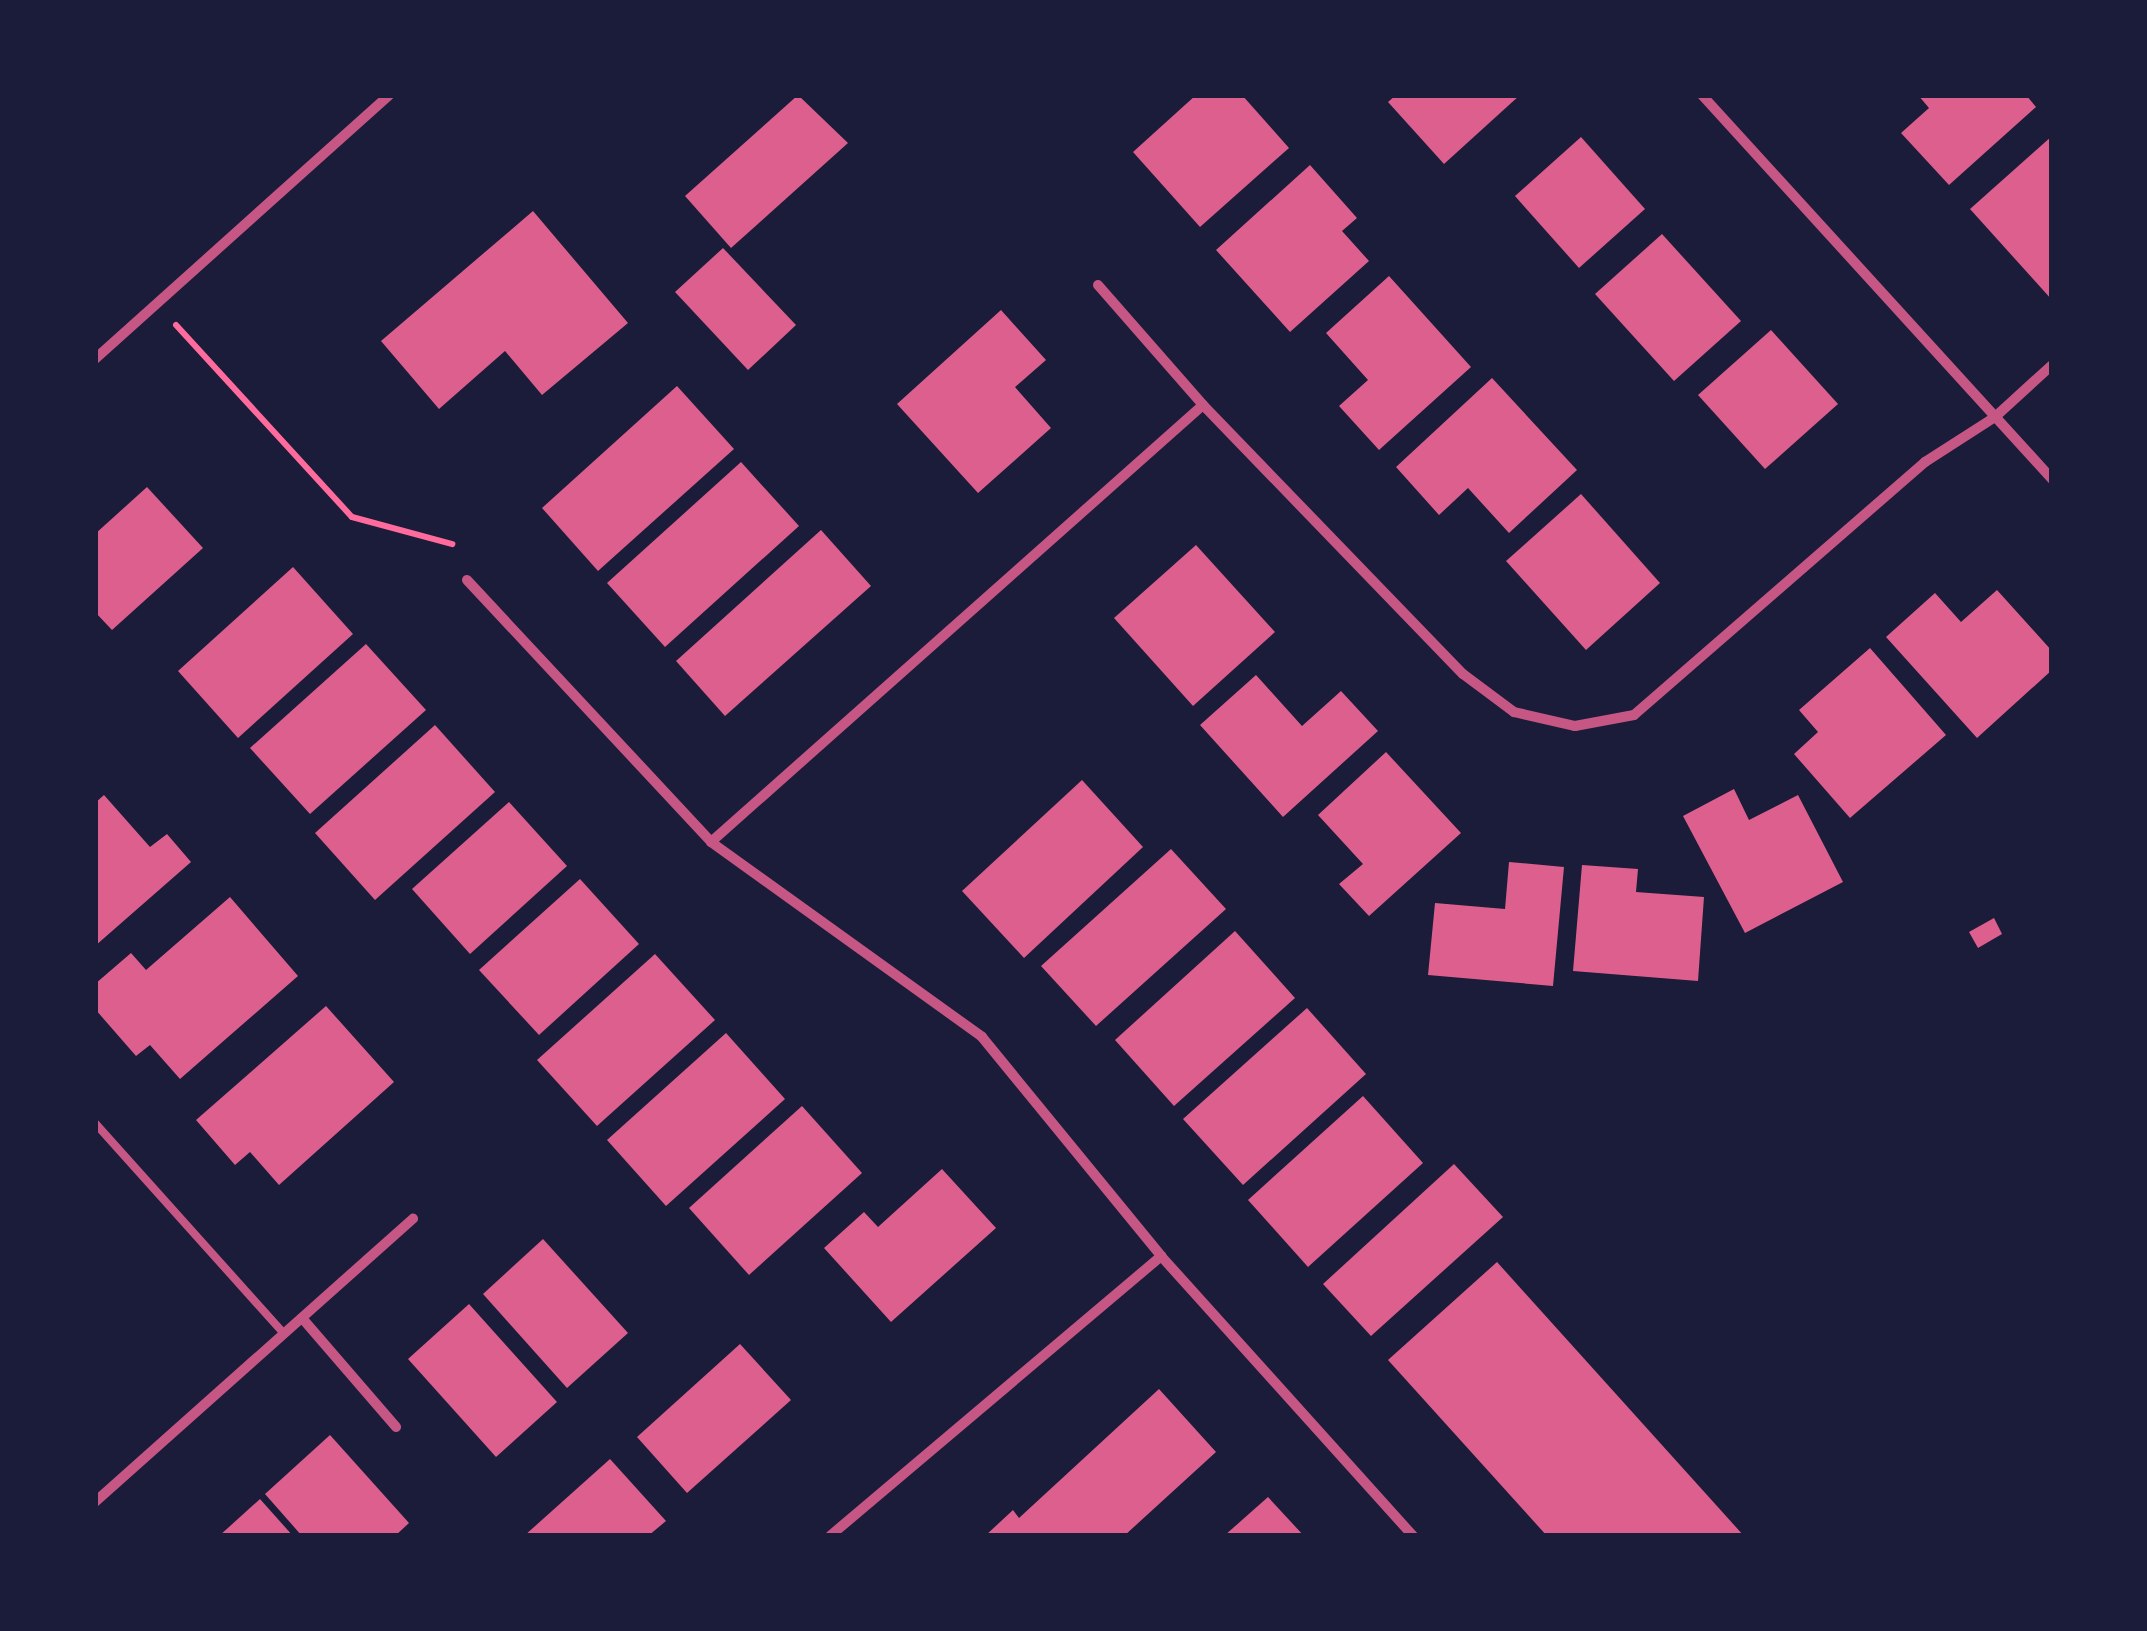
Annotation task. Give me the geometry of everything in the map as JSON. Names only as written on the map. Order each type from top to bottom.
[{"type":"street","points":[[95,359],[390,95]]},
{"type":"street","points":[[1702,95],[2052,479]]},
{"type":"street","points":[[1098,286],[1203,405],[1463,674],[1514,712],[1575,726],[1634,715],[1925,462],[1995,416],[2052,365]]},
{"type":"street","points":[[711,842],[1203,405]]},
{"type":"street","points":[[467,580],[711,842],[982,1037],[1161,1256],[1412,1536]]},
{"type":"street","points":[[95,1502],[413,1219]]},
{"type":"street","points":[[830,1536],[1161,1256]]},
{"type":"street","points":[[302,1318],[396,1427]]},
{"type":"lane","points":[[95,1123],[284,1334]]},
{"type":"path","points":[[157,304],[352,516],[452,544]]},
{"type":"building","points":[[798,95],[848,143],[731,248],[685,196]]},
{"type":"building","points":[[1196,95],[1242,95],[1289,148],[1200,227],[1133,152]]},
{"type":"building","points":[[1396,95],[1520,95],[1444,164],[1388,102]]},
{"type":"building","points":[[1918,95],[2026,95],[2036,107],[1949,185],[1901,133],[1929,108]]},
{"type":"building","points":[[2052,136],[2052,300],[1970,209]]},
{"type":"building","points":[[1581,137],[1645,209],[1579,268],[1515,196]]},
{"type":"building","points":[[1310,165],[1357,218],[1342,231],[1369,261],[1290,332],[1216,250]]},
{"type":"building","points":[[533,211],[628,323],[542,395],[505,351],[439,409],[381,341]]},
{"type":"building","points":[[1662,234],[1741,321],[1674,381],[1595,294]]},
{"type":"building","points":[[723,248],[796,325],[748,370],[675,292]]},
{"type":"building","points":[[1389,276],[1471,367],[1379,450],[1339,406],[1368,380],[1326,333]]},
{"type":"building","points":[[1001,310],[1046,360],[1015,387],[1051,428],[978,493],[897,404]]},
{"type":"building","points":[[1771,330],[1838,404],[1765,469],[1698,395]]},
{"type":"building","points":[[1492,378],[1577,470],[1509,533],[1468,488],[1439,515],[1396,467]]},
{"type":"building","points":[[677,386],[734,449],[598,571],[542,508]]},
{"type":"building","points":[[741,462],[799,526],[665,647],[607,583]]},
{"type":"building","points":[[147,487],[203,548],[112,630],[95,612],[95,534]]},
{"type":"building","points":[[1581,494],[1660,583],[1586,650],[1506,561]]},
{"type":"building","points":[[821,530],[871,586],[725,716],[676,661]]},
{"type":"building","points":[[1196,545],[1275,632],[1193,706],[1114,618]]},
{"type":"building","points":[[293,567],[353,634],[238,738],[178,671]]},
{"type":"building","points":[[1997,590],[2052,651],[2052,670],[1977,738],[1886,637],[1935,593],[1961,622]]},
{"type":"building","points":[[366,644],[426,710],[310,814],[250,748]]},
{"type":"building","points":[[1870,648],[1946,735],[1850,818],[1794,754],[1818,732],[1799,710]]},
{"type":"building","points":[[1256,675],[1302,726],[1341,691],[1378,731],[1283,817],[1200,725]]},
{"type":"building","points":[[435,725],[495,792],[375,900],[315,833]]},
{"type":"building","points":[[1386,752],[1461,833],[1369,916],[1339,884],[1363,864],[1318,815]]},
{"type":"building","points":[[1082,780],[1143,847],[1024,958],[962,891]]},
{"type":"building","points":[[1734,789],[1749,820],[1798,795],[1843,882],[1745,933],[1683,816]]},
{"type":"building","points":[[104,795],[150,847],[167,834],[191,862],[95,946],[95,803]]},
{"type":"building","points":[[509,802],[567,866],[470,954],[412,889]]},
{"type":"building","points":[[1171,849],[1226,909],[1096,1026],[1041,966]]},
{"type":"building","points":[[1509,862],[1564,867],[1553,986],[1428,975],[1435,903],[1505,909]]},
{"type":"building","points":[[1582,865],[1638,869],[1636,892],[1704,897],[1698,981],[1573,971]]},
{"type":"building","points":[[580,879],[639,944],[539,1035],[479,970]]},
{"type":"building","points":[[230,897],[298,976],[180,1079],[150,1045],[136,1056],[95,1009],[95,984],[131,953],[146,970]]},
{"type":"building","points":[[1994,918],[2002,934],[1978,948],[1969,932]]},
{"type":"building","points":[[1235,931],[1295,998],[1174,1106],[1115,1040]]},
{"type":"building","points":[[655,954],[715,1020],[597,1126],[537,1060]]},
{"type":"building","points":[[326,1006],[394,1082],[279,1185],[250,1152],[235,1165],[196,1120]]},
{"type":"building","points":[[1307,1008],[1366,1074],[1243,1185],[1183,1119]]},
{"type":"building","points":[[726,1033],[785,1099],[666,1206],[607,1140]]},
{"type":"building","points":[[1363,1096],[1423,1163],[1308,1267],[1248,1200]]},
{"type":"building","points":[[802,1106],[862,1173],[749,1275],[689,1208]]},
{"type":"building","points":[[1454,1164],[1503,1217],[1371,1336],[1323,1284]]},
{"type":"building","points":[[942,1169],[996,1228],[891,1322],[824,1248],[864,1212],[878,1227]]},
{"type":"building","points":[[543,1239],[628,1333],[567,1388],[483,1294]]},
{"type":"building","points":[[1497,1262],[1744,1536],[1547,1536],[1388,1360]]},
{"type":"building","points":[[469,1304],[557,1402],[496,1457],[408,1359]]},
{"type":"building","points":[[740,1344],[791,1400],[687,1493],[637,1437]]},
{"type":"building","points":[[1159,1389],[1216,1452],[1124,1536],[985,1536],[1013,1510],[1019,1518]]},
{"type":"building","points":[[330,1435],[409,1523],[395,1536],[302,1536],[265,1494]]},
{"type":"building","points":[[610,1459],[666,1521],[648,1536],[524,1536]]},
{"type":"building","points":[[1268,1497],[1304,1536],[1224,1536]]},
{"type":"building","points":[[260,1499],[293,1536],[219,1536]]}]
